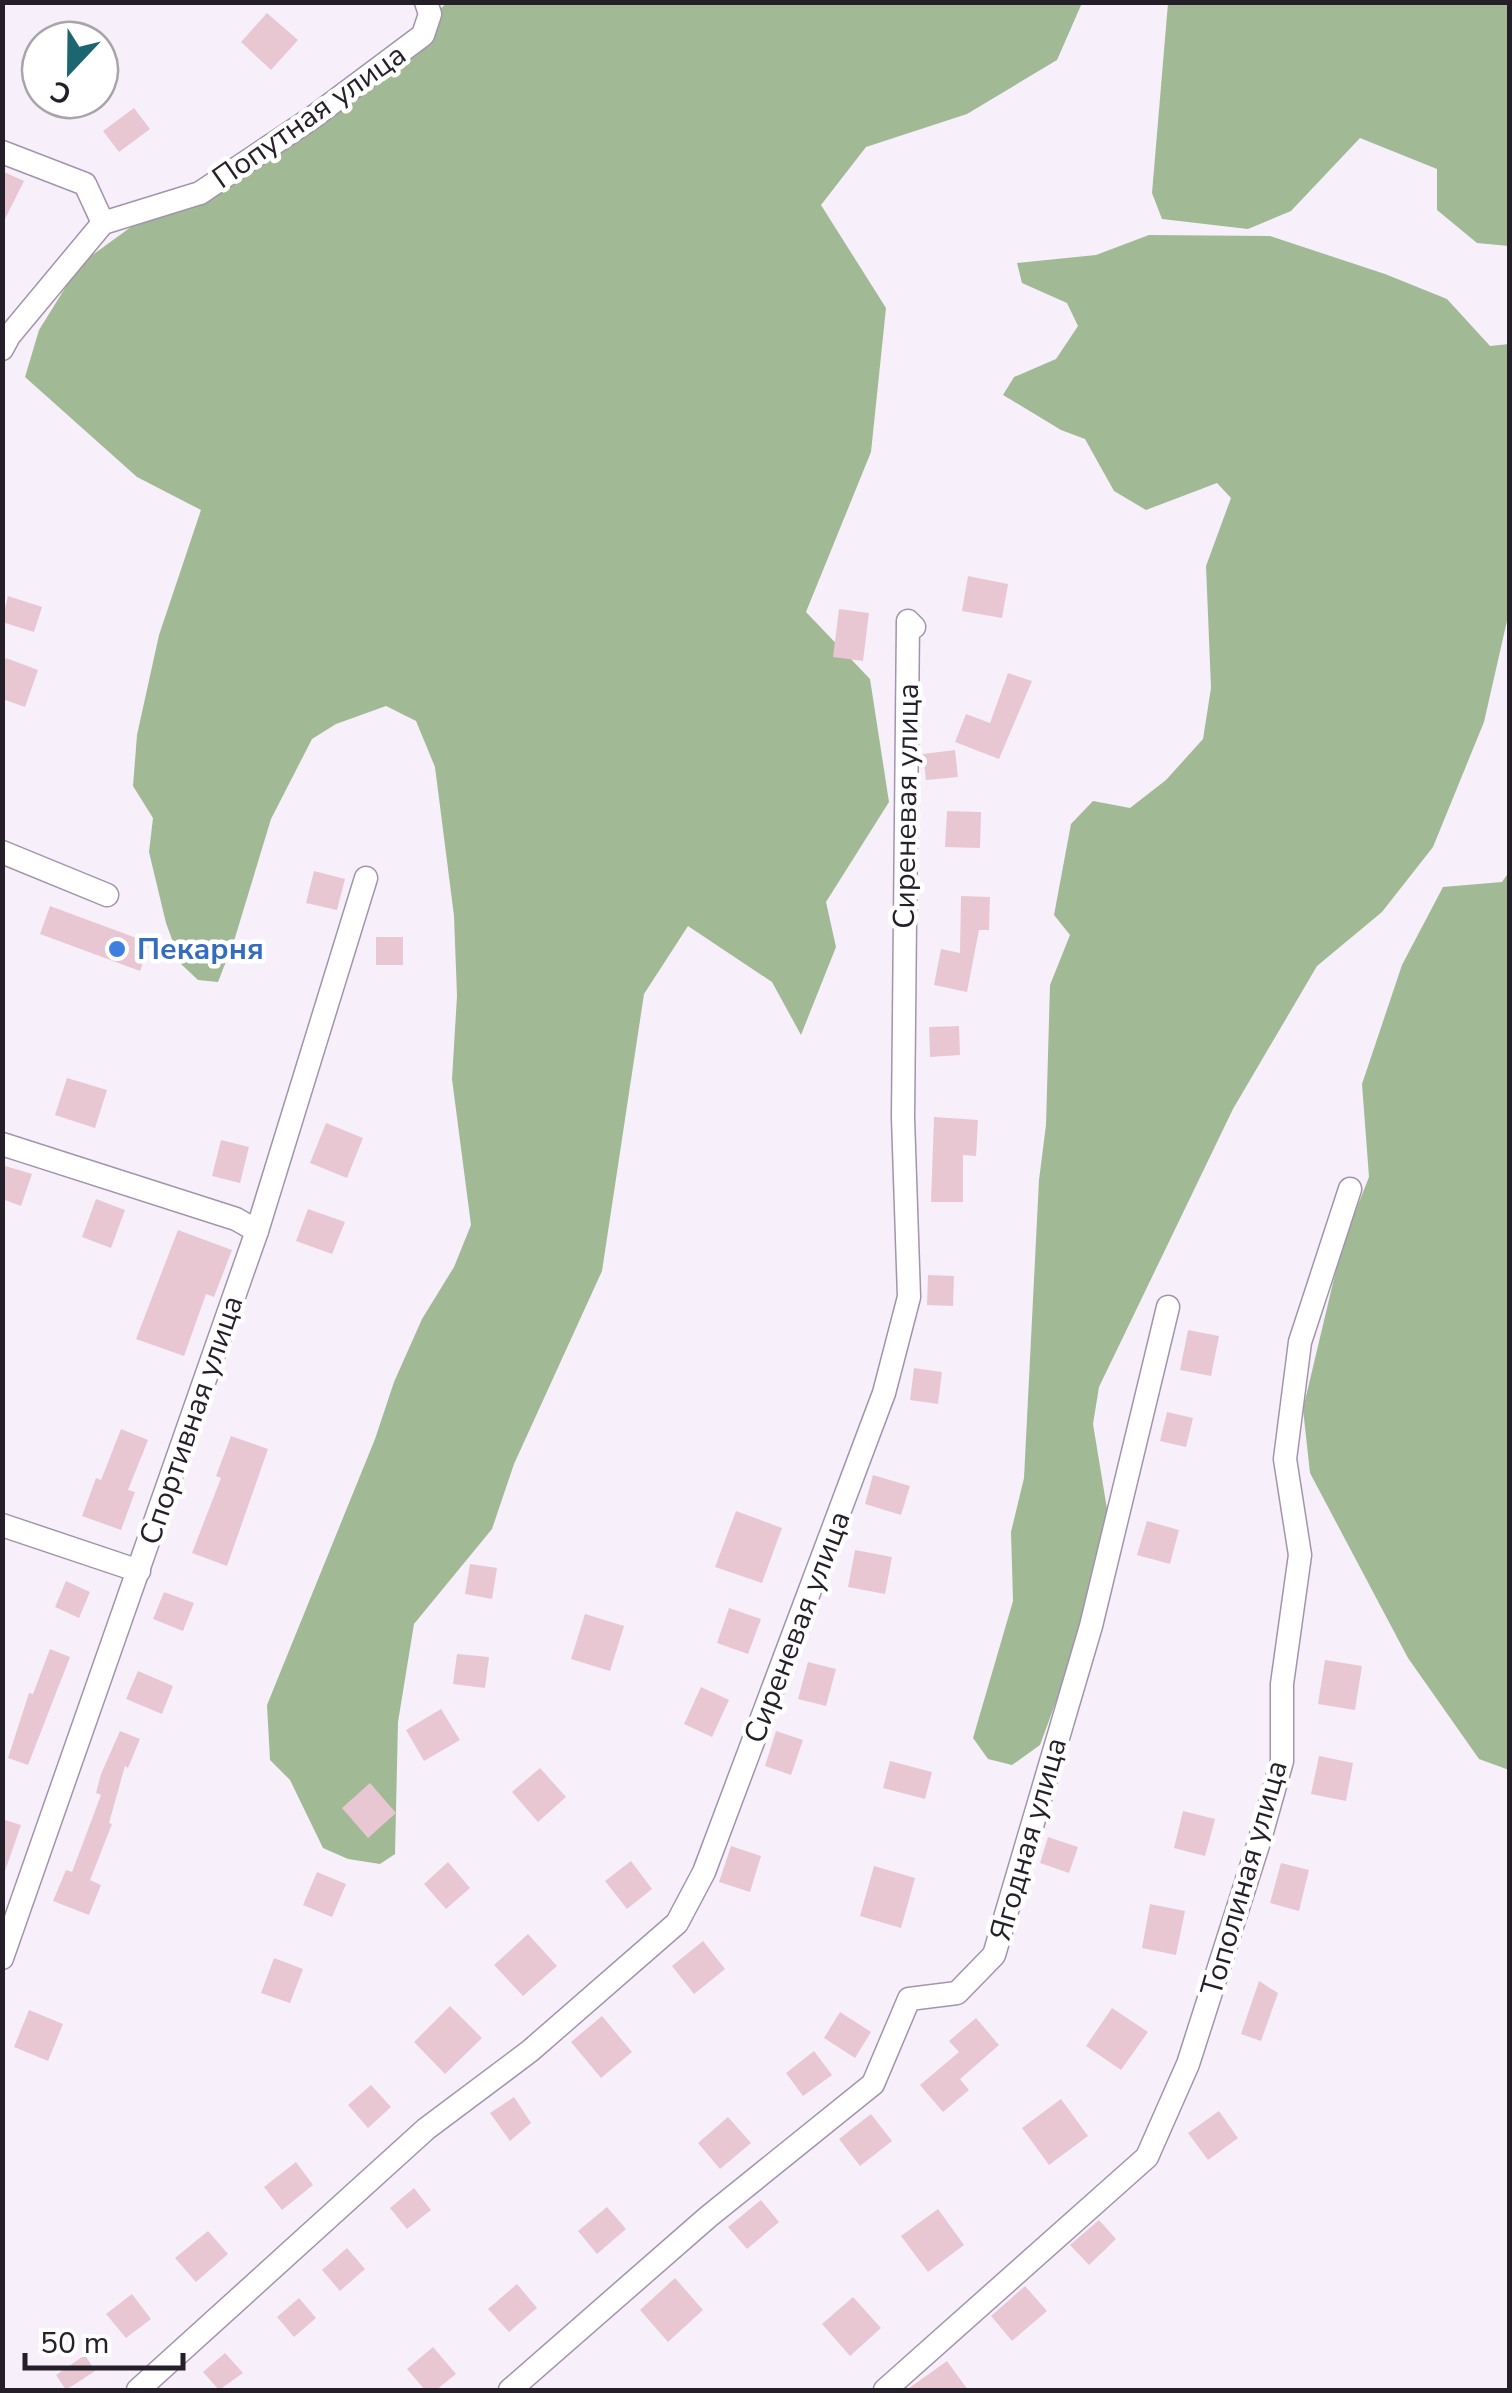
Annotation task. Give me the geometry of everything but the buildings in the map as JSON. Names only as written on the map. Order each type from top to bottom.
[{"type":"street","name":"Попутная улица","points":[[104,223],[200,193],[312,118],[423,35],[430,14],[426,2]]},
{"type":"street","points":[[2,152],[85,184],[104,223],[2,349]]},
{"type":"street","name":"Сиреневая улица","points":[[138,2390],[426,2129],[530,2051],[677,1923],[704,1872],[884,1393],[909,1297],[903,1118],[908,620],[914,628]]},
{"type":"street","points":[[2,852],[107,896]]},
{"type":"street","name":"Спортивная улица","points":[[2,1958],[258,1232],[366,878]]},
{"type":"street","points":[[2,1144],[236,1219],[258,1232]]},
{"type":"street","name":"Тополиная улица","points":[[885,2390],[1147,2157],[1188,2064],[1282,1761],[1282,1684],[1300,1555],[1286,1459],[1288,1439],[1300,1342],[1350,1188]]},
{"type":"street","name":"Ягодная улица","points":[[510,2390],[708,2216],[873,2084],[909,1999],[957,1993],[994,1955],[1091,1626],[1168,1307]]},
{"type":"street","points":[[2,1525],[139,1571]]},
{"type":"green space","points":[[447,3],[1082,3],[1057,60],[967,114],[866,147],[821,205],[886,308],[871,452],[806,612],[870,679],[889,802],[826,902],[836,947],[801,1035],[772,982],[688,926],[644,994],[602,1271],[514,1464],[492,1529],[414,1624],[398,1722],[395,1854],[380,1864],[348,1859],[323,1848],[290,1780],[270,1760],[267,1705],[375,1439],[394,1382],[422,1319],[454,1267],[471,1225],[452,1079],[457,996],[454,916],[435,767],[416,721],[386,706],[336,724],[312,739],[271,819],[218,982],[198,980],[181,964],[166,923],[149,852],[153,818],[133,786],[137,735],[159,635],[201,510],[137,477],[25,377],[39,330],[80,264],[131,227],[312,118]]},
{"type":"green space","points":[[1168,3],[1509,3],[1509,246],[1477,243],[1437,210],[1437,169],[1360,138],[1291,211],[1248,229],[1162,219],[1152,193]]},
{"type":"green space","points":[[1149,235],[1270,236],[1447,299],[1490,346],[1509,344],[1509,612],[1484,722],[1433,847],[1382,912],[1317,966],[1233,1109],[1099,1387],[1093,1424],[1108,1515],[1081,1634],[1040,1745],[1012,1765],[988,1759],[973,1738],[1013,1601],[1011,1532],[1024,1478],[1039,1180],[1046,1125],[1050,985],[1070,935],[1054,915],[1071,824],[1093,801],[1130,808],[1166,780],[1203,739],[1211,688],[1206,566],[1231,498],[1217,483],[1146,510],[1114,491],[1085,439],[1061,430],[1003,395],[1014,377],[1056,359],[1078,326],[1067,303],[1022,283],[1017,263],[1096,255]]},
{"type":"green space","points":[[1509,872],[1509,1770],[1479,1759],[1408,1658],[1310,1473],[1303,1409],[1342,1245],[1369,1177],[1362,1084],[1402,965],[1443,887],[1502,882]]},
{"type":"place","name":"Пекарня","points":[[117,949]]}]
